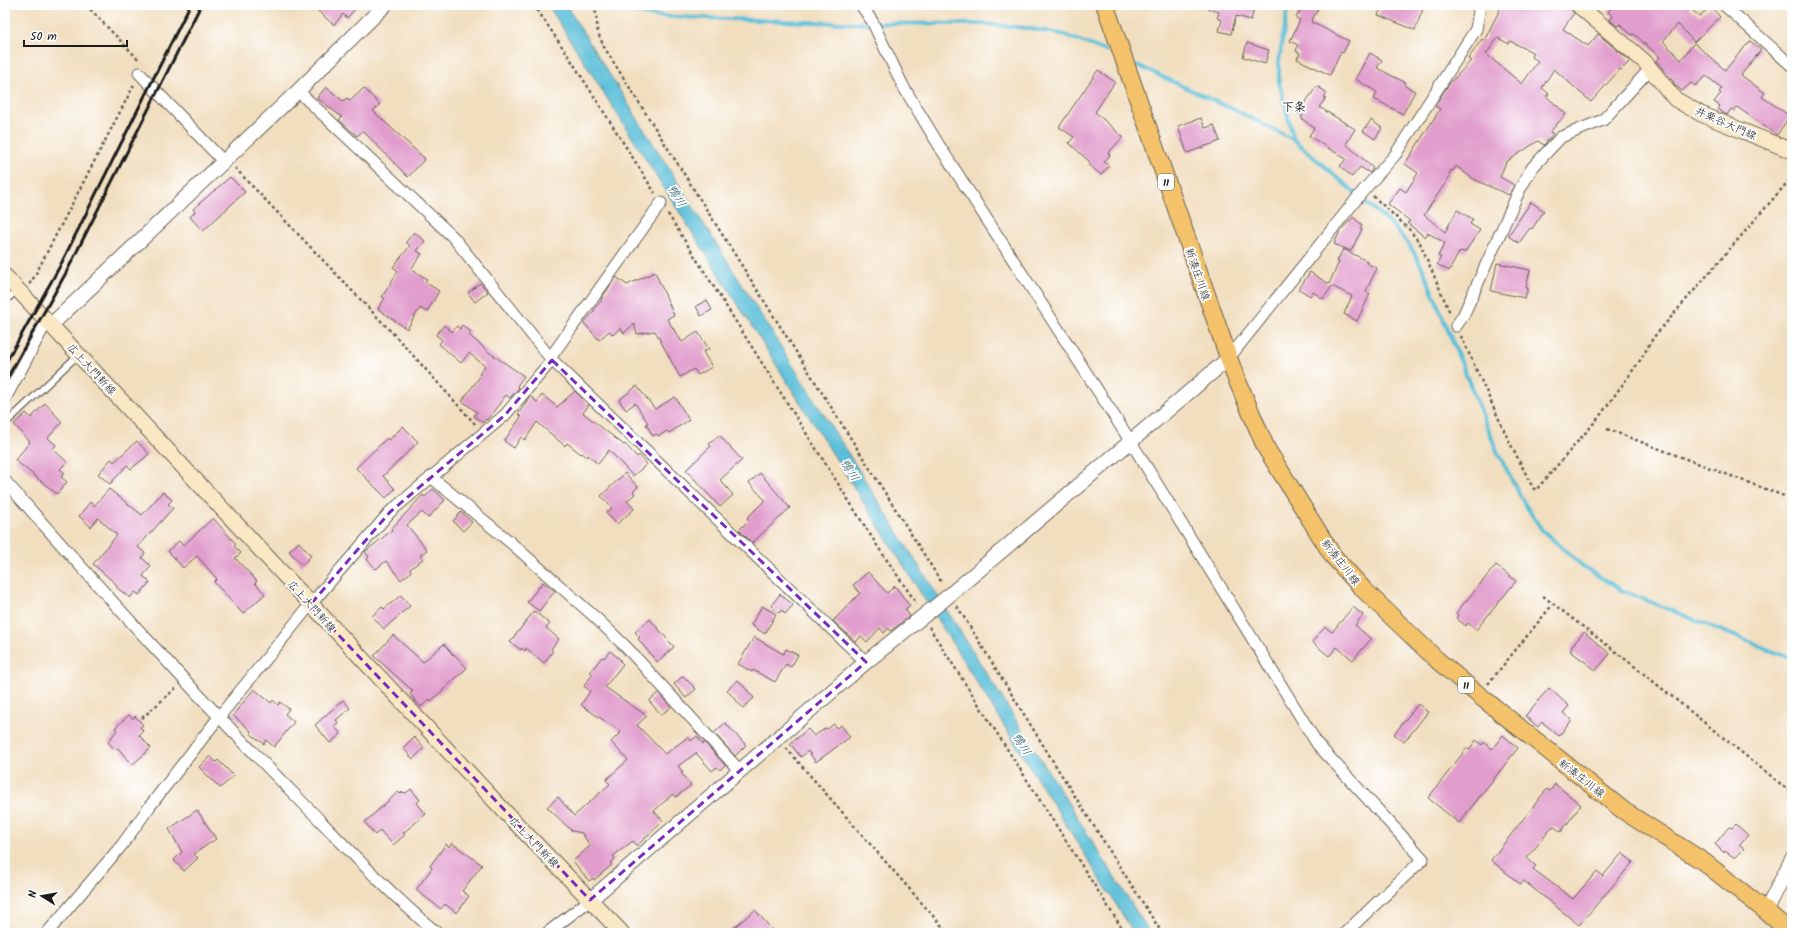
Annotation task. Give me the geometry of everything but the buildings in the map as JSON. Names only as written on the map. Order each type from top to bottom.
[{"type":"main road","name":"新湊庄川線","points":[[1105,5],[1228,359],[1266,448],[1333,556],[1364,590],[1425,650],[1480,696],[1624,811],[1704,862],[1766,910],[1791,933]]},
{"type":"main road","name":"井栗谷大門線","points":[[1584,7],[1644,61],[1675,99],[1701,114],[1792,151]]},
{"type":"main road","name":"広上大門新線","points":[[5,276],[310,605],[508,815],[622,933]]},
{"type":"street","points":[[5,399],[49,323],[298,91],[385,5]]},
{"type":"street","points":[[861,5],[872,21],[903,86],[940,147],[1131,442],[1318,745],[1423,858],[1345,933]]},
{"type":"street","points":[[547,933],[590,900],[866,662],[948,596],[1228,359],[1395,154],[1476,29],[1480,5]]},
{"type":"street","points":[[1724,5],[1792,66]]},
{"type":"street","points":[[1456,326],[1463,316],[1520,189],[1532,168],[1561,137],[1603,120],[1650,69]]},
{"type":"street","points":[[139,73],[225,160]]},
{"type":"street","points":[[298,91],[453,237],[551,359],[866,662]]},
{"type":"street","points":[[47,933],[122,845],[150,806],[219,717],[310,605],[390,512],[505,415],[551,359],[661,203]]},
{"type":"street","points":[[431,477],[510,542],[596,618],[627,648],[739,770]]},
{"type":"street","points":[[5,481],[120,611],[219,717],[379,880],[437,933]]},
{"type":"street","points":[[1766,910],[1792,859]]},
{"type":"lane","points":[[5,301],[19,291]]},
{"type":"lane","points":[[5,424],[78,354]]},
{"type":"path","points":[[19,291],[32,281],[143,65],[86,5]]},
{"type":"path","points":[[534,5],[571,60],[878,547],[925,615],[1125,933]]},
{"type":"path","points":[[595,5],[598,33],[604,47],[948,596],[1162,933]]},
{"type":"path","points":[[225,160],[401,342],[484,433]]},
{"type":"path","points":[[1361,194],[1408,228],[1420,243],[1507,437],[1533,488],[1536,490],[1599,417],[1641,359],[1652,338],[1792,177]]},
{"type":"path","points":[[1607,429],[1792,499]]},
{"type":"path","points":[[1543,596],[1792,793]]},
{"type":"path","points":[[1480,696],[1553,604]]},
{"type":"path","points":[[142,718],[184,680]]},
{"type":"path","points":[[778,739],[948,933]]},
{"type":"highlighted area","points":[[552,360],[866,662],[590,900],[310,605],[390,512],[505,415]]},
{"type":"water","name":"鴨川","points":[[548,5],[566,5],[1150,933],[1134,933],[900,560]]},
{"type":"waterway","points":[[610,5],[616,8],[655,16],[836,23],[984,24],[1025,28],[1062,34],[1106,51]]},
{"type":"waterway","points":[[1288,5],[1279,61],[1279,82],[1294,140]]},
{"type":"waterway","points":[[1137,65],[1245,115],[1294,140],[1392,225],[1410,246],[1423,269],[1497,451],[1524,503],[1542,530],[1584,567],[1621,590],[1792,659]]},
{"type":"waterway","points":[[5,929],[8,933]]},
{"type":"railway","points":[[5,364],[60,266],[190,5]]},
{"type":"railway","points":[[5,382],[67,271],[201,5]]},
{"type":"district","name":"下条","points":[[1294,107]]}]
